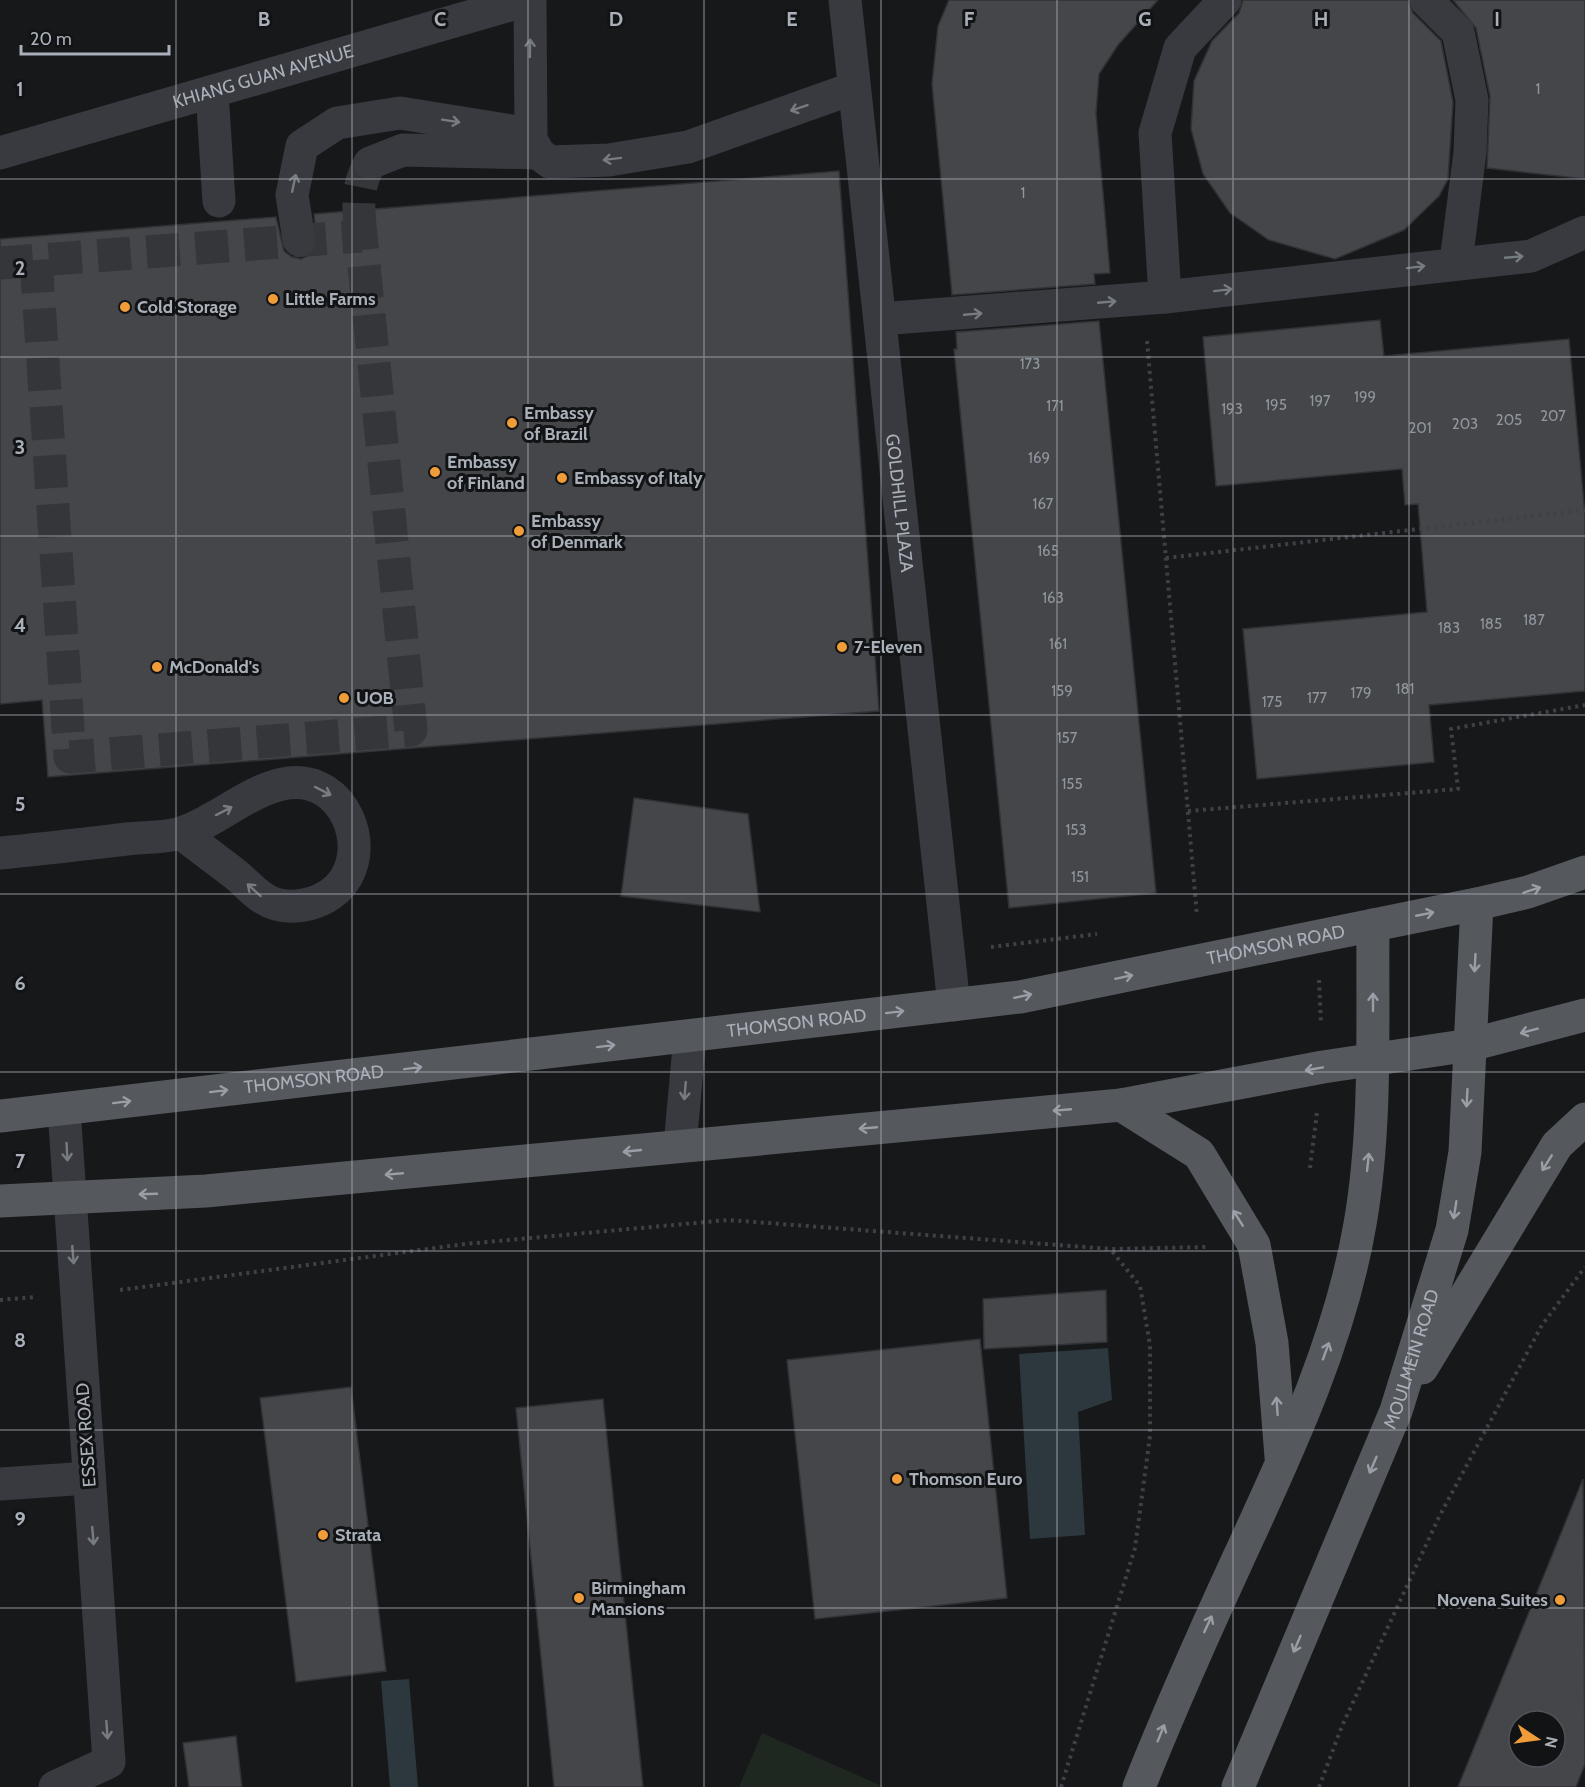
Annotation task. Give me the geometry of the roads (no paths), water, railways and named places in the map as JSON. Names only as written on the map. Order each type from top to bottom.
[{"type":"main road","name":"THOMSON ROAD","points":[[0,1116],[954,1005],[1066,989],[1477,904],[1528,892],[1585,872]]},
{"type":"main road","name":"MOULMEIN ROAD","points":[[1238,1787],[1396,1411],[1452,1230],[1465,1152],[1477,904]]},
{"type":"main road","points":[[1139,1787],[1183,1678],[1281,1464],[1328,1348],[1351,1270],[1360,1225],[1369,1157],[1373,925]]},
{"type":"main road","points":[[0,1201],[206,1191],[1121,1105],[1323,1068],[1470,1045],[1585,1015]]},
{"type":"main road","points":[[1121,1105],[1199,1154],[1254,1245],[1272,1343],[1281,1464]]},
{"type":"main road","points":[[1396,1411],[1557,1145],[1585,1119]]},
{"type":"street","name":"KHIANG GUAN AVENUE","points":[[0,153],[529,0]]},
{"type":"street","points":[[529,0],[534,143]]},
{"type":"street","name":"GOLDHILL PLAZA","points":[[845,0],[954,1005]]},
{"type":"street","points":[[1154,298],[1155,133],[1180,48],[1225,0]]},
{"type":"street","points":[[1426,0],[1458,32],[1472,100],[1470,152],[1456,262]]},
{"type":"street","points":[[299,240],[292,195],[302,146],[337,123],[400,113],[534,143],[550,162],[609,160],[688,147],[854,88]]},
{"type":"street","points":[[212,92],[219,201]]},
{"type":"street","points":[[370,163],[404,150],[534,143]]},
{"type":"street","points":[[880,319],[1154,298],[1456,262],[1531,256],[1585,232]]},
{"type":"street","points":[[0,853],[181,833],[267,790],[289,783],[312,786],[333,796],[347,813],[355,835],[355,858],[345,880],[329,897],[308,905],[285,906],[263,898],[181,833]]},
{"type":"street","points":[[680,1146],[690,1036]]},
{"type":"street","name":"ESSEX ROAD","points":[[55,1787],[109,1762],[64,1109]]},
{"type":"street","points":[[0,1484],[88,1478]]},
{"type":"tunnel","points":[[361,236],[360,189],[370,163]]},
{"type":"tunnel","points":[[0,263],[361,236],[411,730],[70,757],[36,260]]},
{"type":"place","name":"Little Farms","points":[[273,299]]},
{"type":"place","name":"Cold Storage","points":[[125,307]]},
{"type":"place","name":"Embassy of Brazil","points":[[512,423]]},
{"type":"place","name":"Embassy of Finland","points":[[435,472]]},
{"type":"place","name":"Embassy of Italy","points":[[562,478]]},
{"type":"place","name":"Embassy of Denmark","points":[[519,531]]},
{"type":"place","name":"7-Eleven","points":[[842,647]]},
{"type":"place","name":"McDonald's","points":[[157,667]]},
{"type":"place","name":"UOB","points":[[344,698]]},
{"type":"place","name":"Thomson Euro","points":[[897,1479]]},
{"type":"place","name":"Strata","points":[[323,1535]]},
{"type":"place","name":"Birmingham Mansions","points":[[579,1598]]},
{"type":"place","name":"Novena Suites","points":[[1560,1600]]}]
